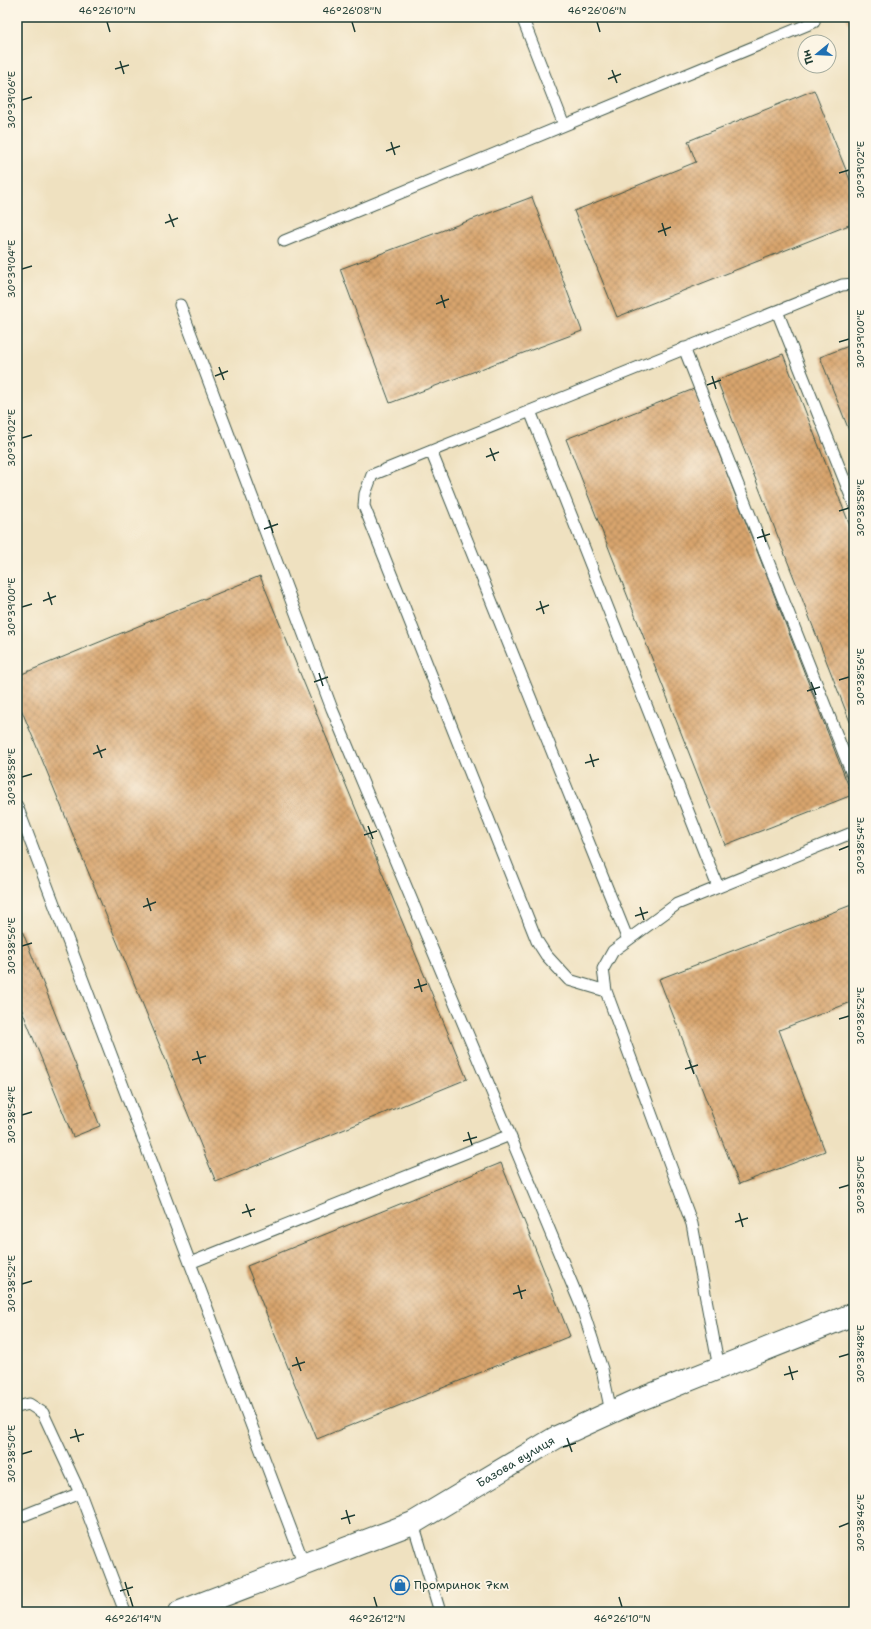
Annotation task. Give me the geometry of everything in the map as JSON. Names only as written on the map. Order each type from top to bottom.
[{"type":"street","name":"Базова вулиця","points":[[180,1612],[413,1523],[557,1437],[611,1412],[854,1314]]},
{"type":"lane","points":[[522,17],[564,125]]},
{"type":"lane","points":[[284,240],[814,22]]},
{"type":"lane","points":[[606,991],[569,980],[546,955],[537,941],[364,506],[365,494],[372,475],[842,285],[854,284]]},
{"type":"lane","points":[[180,305],[332,709],[582,1308],[602,1368],[611,1412]]},
{"type":"lane","points":[[777,311],[854,504]]},
{"type":"lane","points":[[684,348],[854,779]]},
{"type":"lane","points":[[530,411],[718,887]]},
{"type":"lane","points":[[431,451],[628,940]]},
{"type":"lane","points":[[17,806],[304,1564]]},
{"type":"lane","points":[[719,1368],[692,1224],[606,991],[603,969],[613,950],[677,904],[854,832]]},
{"type":"lane","points":[[190,1263],[510,1135]]},
{"type":"lane","points":[[17,1407],[29,1404],[43,1413],[80,1493],[125,1612]]},
{"type":"lane","points":[[17,1518],[80,1493]]},
{"type":"lane","points":[[413,1523],[440,1612]]},
{"type":"building","points":[[846,17],[854,17],[854,36]]},
{"type":"building","points":[[814,90],[854,190],[854,223],[617,317],[574,211],[696,162],[688,141]]},
{"type":"building","points":[[532,197],[582,331],[390,403],[340,269]]},
{"type":"building","points":[[854,344],[854,443],[820,357]]},
{"type":"building","points":[[783,354],[854,536],[854,732],[717,380]]},
{"type":"building","points":[[694,389],[852,795],[725,845],[566,439]]},
{"type":"building","points":[[260,576],[467,1079],[216,1182],[17,699],[17,676]]},
{"type":"building","points":[[854,904],[854,1001],[779,1030],[825,1151],[739,1184],[659,979]]},
{"type":"building","points":[[21,928],[100,1126],[73,1137],[17,998],[17,930]]},
{"type":"building","points":[[501,1163],[570,1336],[317,1439],[247,1266]]},
{"type":"place","name":"Промринок 7км","points":[[400,1585]]}]
